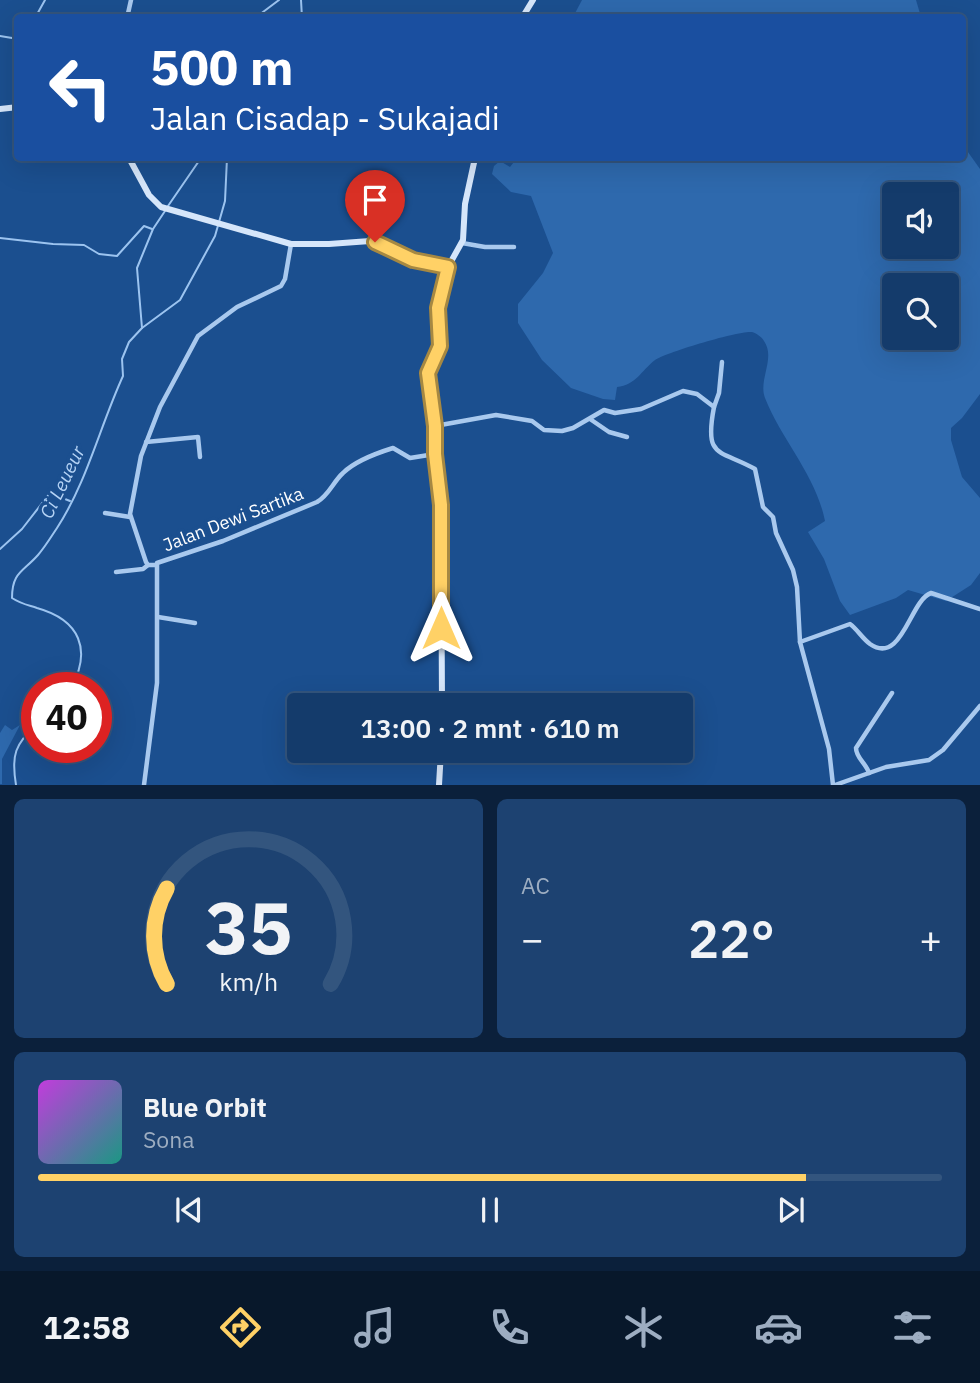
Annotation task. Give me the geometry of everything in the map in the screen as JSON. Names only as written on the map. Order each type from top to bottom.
[{"type":"street","points":[[131,161],[149,195],[165,208],[291,244],[375,242],[413,260],[448,267]]},
{"type":"street","points":[[442,693],[441,505],[428,373],[440,346],[438,308],[448,267],[462,243],[466,223],[465,204],[474,161]]},
{"type":"street","points":[[462,243],[514,247]]},
{"type":"street","points":[[148,565],[130,517],[141,456],[160,407],[198,336],[237,307],[279,289],[285,279],[291,244]]},
{"type":"street","points":[[722,362],[719,393],[711,423],[712,444],[723,455],[755,469],[763,507],[773,516],[776,533],[793,570],[797,587],[800,642],[829,749],[834,785],[886,767],[935,757],[980,706]]},
{"type":"street","points":[[435,426],[496,415],[532,421],[544,430],[560,432],[605,410],[618,412],[641,409],[683,391],[697,394],[714,407]]},
{"type":"street","points":[[590,419],[609,432],[627,437]]},
{"type":"street","points":[[146,442],[198,438],[200,457]]},
{"type":"street","name":"Jalan Dewi Sartika","points":[[144,785],[157,683],[158,617],[155,565],[223,541],[317,502],[345,471],[376,453],[395,448],[410,458],[435,454]]},
{"type":"street","points":[[105,513],[130,517]]},
{"type":"street","points":[[116,572],[155,565]]},
{"type":"street","points":[[800,642],[850,624],[870,644],[880,648],[889,646],[904,632],[920,599],[931,593],[980,608]]},
{"type":"street","points":[[158,617],[195,623]]},
{"type":"street","points":[[869,773],[856,748],[892,693]]},
{"type":"street","points":[[439,785],[440,763]]},
{"type":"shaded area","points":[[582,0],[916,0],[920,14],[575,14]]},
{"type":"shaded area","points":[[966,149],[980,169],[980,394],[951,428],[951,440],[962,477],[980,498],[980,573],[971,585],[946,601],[908,590],[896,598],[850,615],[840,601],[824,559],[808,532],[825,521],[821,504],[807,473],[765,398],[763,391],[768,355],[764,341],[757,334],[745,332],[661,357],[634,380],[617,387],[615,400],[603,399],[571,388],[542,360],[518,323],[518,304],[543,273],[553,253],[531,196],[511,192],[492,174],[494,166],[500,161],[510,167],[515,161],[966,161]]},
{"type":"shaded area","points":[[5,725],[12,730],[20,725],[2,759],[0,784],[0,733]]},
{"type":"waterway","points":[[37,14],[45,0]]},
{"type":"waterway","name":"Ci Leueur","points":[[260,14],[279,0]]},
{"type":"waterway","name":"Ci Leueur","points":[[301,0],[302,14]]},
{"type":"waterway","points":[[0,36],[14,37]]},
{"type":"waterway","name":"Ci Leueur","points":[[168,206],[199,161]]},
{"type":"waterway","name":"Ci Leueur","points":[[78,672],[81,649],[72,629],[52,613],[12,598],[14,583],[19,573],[46,545],[77,492],[123,376],[122,359],[129,342],[142,328],[180,300],[215,236],[225,201],[227,161]]},
{"type":"waterway","name":"Ci Leueur","points":[[142,328],[137,268],[153,229],[165,211]]},
{"type":"waterway","points":[[0,238],[84,245],[99,254],[117,256],[144,226],[152,229]]},
{"type":"waterway","points":[[0,549],[22,529],[50,493],[70,501]]},
{"type":"waterway","name":"Ci Leueur","points":[[16,785],[14,766],[16,751],[21,742]]},
{"type":"route","points":[[375,242],[413,260],[448,267],[438,308],[440,346],[428,373],[441,505],[441,628]]}]
